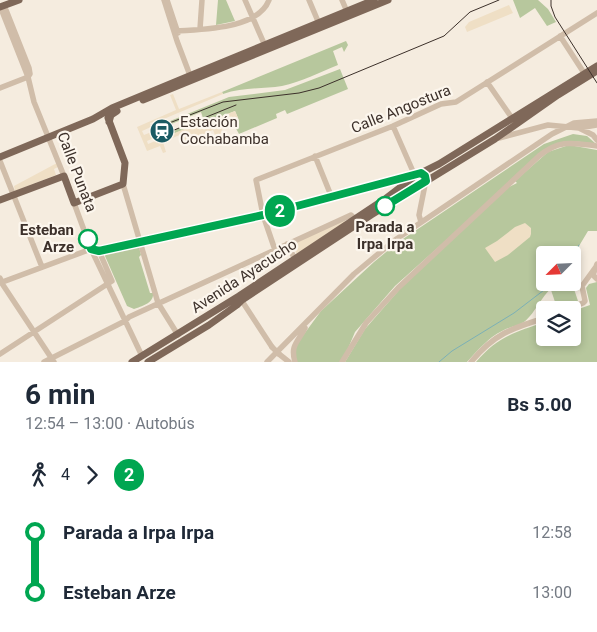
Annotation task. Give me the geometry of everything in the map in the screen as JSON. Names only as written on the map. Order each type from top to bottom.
[{"type":"main road","points":[[0,2],[4,6],[18,0]]},
{"type":"main road","points":[[109,122],[114,112],[348,13],[374,0]]},
{"type":"main road","points":[[348,13],[388,0]]},
{"type":"main road","name":"Avenida Ayacucho","points":[[132,362],[240,298],[371,214],[495,139],[514,121],[597,66]]},
{"type":"main road","name":"Avenida Ayacucho","points":[[148,362],[238,306],[240,298],[418,174],[514,121],[597,71]]},
{"type":"main road","points":[[0,157],[105,113],[112,108],[193,77]]},
{"type":"main road","points":[[74,204],[123,184],[125,163],[105,113]]},
{"type":"main road","points":[[0,200],[64,176]]},
{"type":"main road","name":"Calle Punata","points":[[64,176],[74,204]]},
{"type":"street","points":[[164,0],[176,41],[193,77]]},
{"type":"street","points":[[168,0],[171,3],[177,31],[193,77]]},
{"type":"street","points":[[200,29],[202,0]]},
{"type":"street","points":[[245,0],[265,47]]},
{"type":"street","points":[[177,31],[234,24],[253,18],[265,8],[269,0]]},
{"type":"street","points":[[309,0],[320,25]]},
{"type":"street","points":[[342,0],[348,13]]},
{"type":"street","name":"Calle Punata","points":[[4,6],[28,77],[34,102],[64,176]]},
{"type":"street","name":"Calle Angostura","points":[[263,215],[256,180],[394,126],[440,105],[456,102],[597,13]]},
{"type":"street","points":[[560,36],[584,73]]},
{"type":"street","points":[[0,88],[28,77]]},
{"type":"street","points":[[487,82],[514,121]]},
{"type":"street","points":[[267,362],[301,329],[307,320],[395,240],[535,145],[564,128],[574,123],[597,123]]},
{"type":"street","points":[[495,139],[548,125],[579,128],[597,123]]},
{"type":"street","points":[[394,126],[418,174]]},
{"type":"street","points":[[579,128],[593,135],[597,140]]},
{"type":"street","points":[[597,135],[597,140]]},
{"type":"street","points":[[342,362],[366,323],[398,288],[539,156],[550,149],[570,143],[597,146]]},
{"type":"street","points":[[314,156],[332,198]]},
{"type":"street","points":[[0,161],[42,267]]},
{"type":"street","points":[[52,360],[1,281],[91,249],[99,251],[263,215],[418,174],[425,176],[426,181],[419,215],[421,222]]},
{"type":"street","points":[[123,184],[158,303],[178,335]]},
{"type":"street","name":"Calle Punata","points":[[74,204],[91,249],[109,282]]},
{"type":"street","points":[[263,215],[275,250]]},
{"type":"street","points":[[44,362],[52,360],[158,303],[351,215],[355,219]]},
{"type":"street","points":[[287,244],[295,259]]},
{"type":"street","name":"Calle Punata","points":[[99,251],[109,282],[142,356]]},
{"type":"street","points":[[583,283],[597,279],[593,275],[596,266]]},
{"type":"street","points":[[581,305],[585,301],[583,283],[596,266]]},
{"type":"street","points":[[0,354],[109,282]]},
{"type":"street","points":[[240,298],[272,347],[280,357],[289,362]]},
{"type":"street","points":[[295,362],[294,346],[305,330],[307,320]]},
{"type":"street","points":[[471,362],[500,334],[536,321]]},
{"type":"green space","points":[[218,0],[226,0],[235,21],[216,25]]},
{"type":"green space","points":[[513,0],[538,0],[548,9],[556,22],[547,26],[535,8],[520,18]]},
{"type":"green space","points":[[346,41],[348,45],[344,52],[342,47],[333,51],[338,65],[310,77],[282,86],[245,89],[223,94],[222,92]]},
{"type":"green space","points":[[340,69],[348,89],[287,114],[285,110],[276,114],[277,118],[239,134],[233,126],[223,127],[222,124],[238,118],[235,111],[158,140],[156,137],[203,118],[201,112],[154,131],[153,128],[229,97],[285,90]]},
{"type":"green space","points":[[573,134],[587,136],[596,144],[572,142],[549,148],[395,286],[355,332],[340,362],[296,362],[296,345],[321,311],[397,243],[544,144]]},
{"type":"green space","points":[[569,145],[597,150],[597,231],[588,231],[579,246],[536,246],[536,291],[549,291],[541,301],[536,301],[536,308],[528,318],[524,322],[492,337],[467,362],[345,362],[365,329],[400,289],[503,190],[517,183],[515,181],[548,152]]},
{"type":"green space","points":[[134,245],[139,247],[141,255],[139,257],[150,293],[153,293],[153,296],[150,302],[134,309],[127,306],[105,256],[107,251]]},
{"type":"green space","points":[[597,282],[597,362],[476,362],[491,347],[507,336],[536,325],[536,346],[581,346],[581,308],[590,305],[586,288],[589,284]]},
{"type":"green space","points":[[551,291],[575,291],[578,301],[555,301]]},
{"type":"shaded area","points":[[509,5],[513,13],[467,32],[465,27],[469,22]]},
{"type":"shaded area","points":[[222,92],[223,94],[159,121],[160,125],[153,128],[153,122],[150,123],[151,127],[142,131],[144,135],[154,131],[156,137],[147,141],[148,144],[211,118],[212,120],[235,111],[238,118],[222,124],[223,127],[219,137],[221,141],[218,142],[213,130],[194,138],[195,142],[187,145],[182,134],[163,142],[166,152],[163,153],[160,146],[147,151],[137,127],[176,110],[170,95],[173,94],[179,109]]},
{"type":"shaded area","points":[[57,163],[58,167],[54,169],[56,175],[15,191],[14,186]]},
{"type":"shaded area","points":[[344,220],[345,222],[297,254],[290,244]]},
{"type":"shaded area","points":[[525,223],[531,228],[530,237],[508,255],[495,262],[485,248],[515,227]]},
{"type":"waterway","points":[[439,362],[452,351],[514,313],[543,291]]},
{"type":"tram line","points":[[154,129],[223,102],[299,93],[319,88],[444,36],[470,12],[499,0]]},
{"type":"tram line","points":[[551,0],[555,17],[597,83]]},
{"type":"tram line","points":[[157,137],[236,105]]},
{"type":"bus line","name":"2","points":[[88,239],[91,249],[99,251],[263,215],[421,173],[424,174],[426,181],[385,206]]},
{"type":"place","name":"Estación Cochabamba","points":[[162,131]]},
{"type":"place","name":"Parada a Irpa Irpa","points":[[385,206]]},
{"type":"place","name":"Esteban Arze","points":[[88,239]]}]
